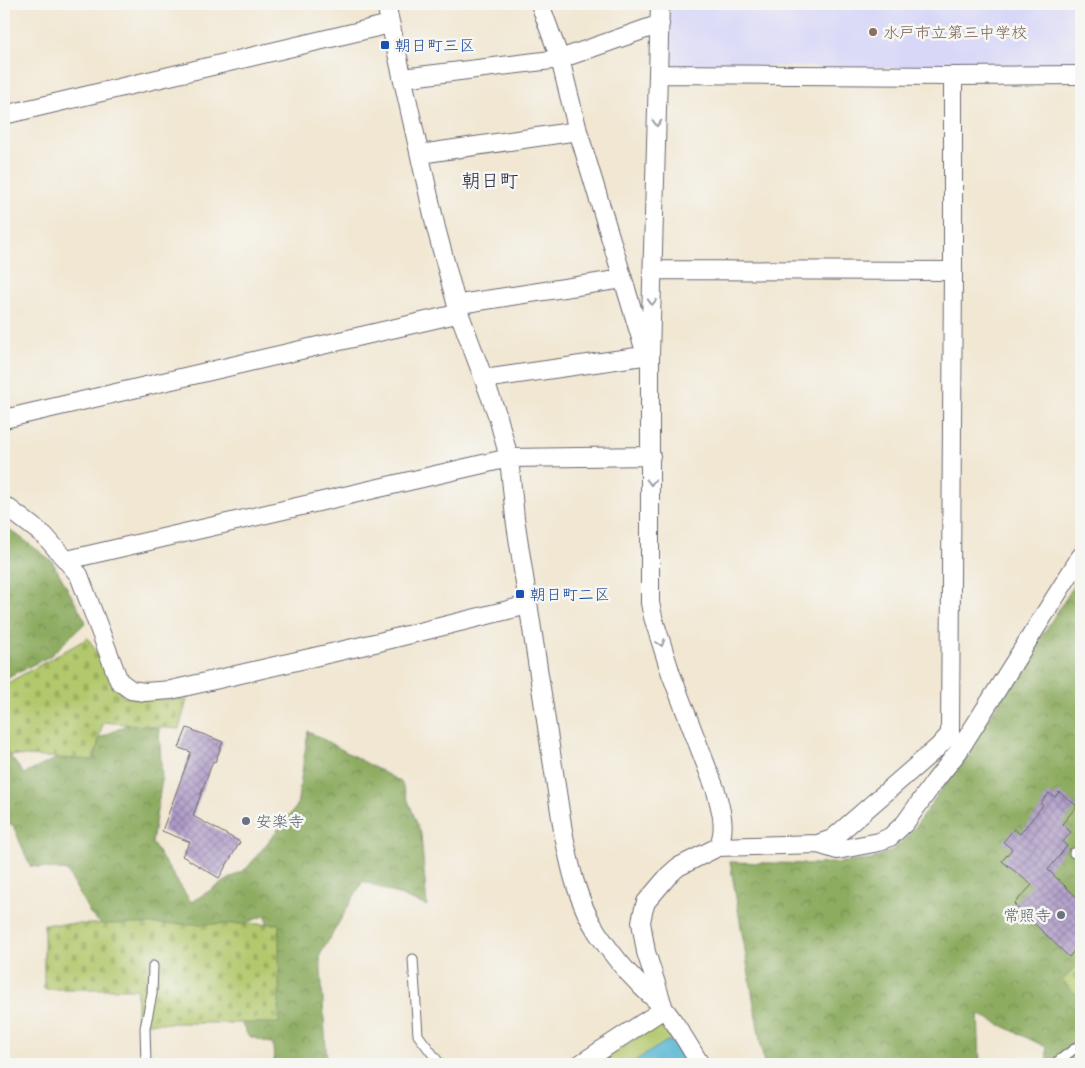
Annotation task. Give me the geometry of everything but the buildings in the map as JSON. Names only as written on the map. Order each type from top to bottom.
[{"type":"street","points":[[386,4],[436,228],[458,310],[498,417],[508,458],[515,518],[563,831],[575,885],[597,931],[616,958],[664,1010],[700,1064]]},
{"type":"street","points":[[540,4],[560,59],[578,131],[643,345],[650,355]]},
{"type":"street","points":[[660,4],[650,355],[650,604],[671,674],[716,792],[723,828],[722,840],[718,847]]},
{"type":"street","points":[[4,115],[390,24]]},
{"type":"street","points":[[402,78],[560,59],[660,24]]},
{"type":"street","points":[[659,74],[1081,75]]},
{"type":"street","points":[[664,1010],[646,952],[641,922],[646,902],[669,875],[678,867],[718,847],[818,844],[832,839],[938,747],[950,734],[953,76]]},
{"type":"street","points":[[420,154],[578,131]]},
{"type":"street","points":[[653,270],[953,272]]},
{"type":"street","points":[[4,419],[442,318],[452,315],[466,303],[623,278]]},
{"type":"street","points":[[484,379],[650,355]]},
{"type":"street","points":[[67,560],[508,458],[651,456]]},
{"type":"street","points":[[4,506],[45,536],[79,575],[119,681],[131,690],[145,692],[171,690],[528,605]]},
{"type":"street","points":[[818,844],[837,850],[879,842],[890,837],[905,823],[958,752],[1081,556]]},
{"type":"street","points":[[580,1064],[664,1010]]},
{"type":"lane","points":[[413,959],[418,1035],[440,1064]]},
{"type":"lane","points":[[146,1064],[145,1028],[152,994],[153,966]]},
{"type":"lane","points":[[1054,1064],[1081,1044]]},
{"type":"shaded area","name":"水戸市立第三中学校","points":[[665,4],[1081,4],[1081,67],[1077,70],[674,65],[665,60]]},
{"type":"green space","points":[[4,525],[52,561],[86,622],[50,656],[4,679]]},
{"type":"green space","points":[[1081,575],[1081,1064],[1048,1064],[1046,1047],[978,1014],[980,1064],[764,1064],[730,862],[817,864],[871,860],[893,850],[913,830],[963,758]]},
{"type":"green space","points":[[88,638],[123,697],[187,700],[179,729],[103,722],[94,760],[9,755],[4,746],[4,685]]},
{"type":"green space","points":[[131,723],[159,729],[162,779],[152,843],[191,902],[247,868],[297,806],[308,731],[401,782],[421,834],[427,906],[363,881],[320,955],[327,1064],[274,1064],[273,1044],[248,1036],[240,1020],[279,1022],[266,915],[228,930],[138,955],[91,915],[67,871],[30,866],[13,825],[4,822],[4,748],[24,774]]},
{"type":"green space","points":[[44,924],[279,924],[279,1023],[137,1023],[137,989],[44,989]]},
{"type":"green space","points":[[1081,961],[1081,999],[1062,981]]},
{"type":"green space","points":[[656,1025],[669,1027],[692,1064],[597,1064]]},
{"type":"water","points":[[667,1041],[679,1046],[690,1064],[630,1064]]},
{"type":"place","name":"水戸市立第三中学校","points":[[873,32]]},
{"type":"place","name":"朝日町三区","points":[[385,45]]},
{"type":"place","name":"朝日町二区","points":[[520,594]]},
{"type":"place","name":"安楽寺","points":[[246,821]]},
{"type":"place","name":"常照寺","points":[[1061,915]]},
{"type":"district","name":"朝日町","points":[[490,180]]}]
